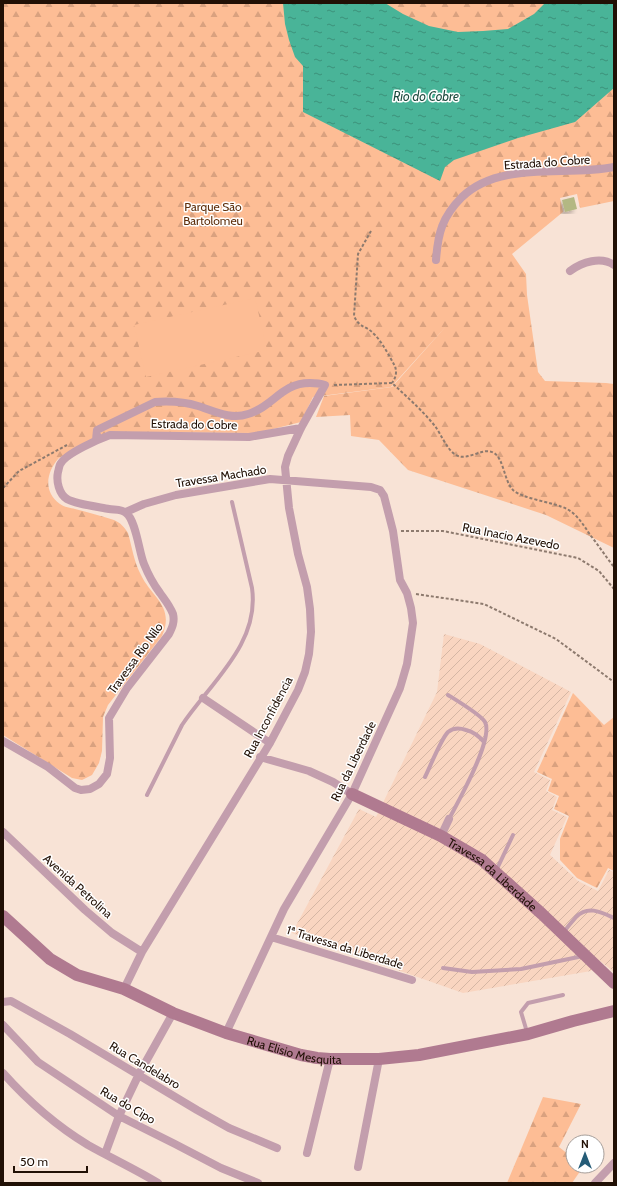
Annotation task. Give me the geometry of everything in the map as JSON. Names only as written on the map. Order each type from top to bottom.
[{"type":"street","name":"Estrada do Cobre","points":[[436,260],[438,240],[448,214],[456,203],[477,185],[490,179],[522,173],[600,170],[614,167]]},
{"type":"street","points":[[570,271],[581,264],[597,261],[610,262],[614,265]]},
{"type":"street","name":"Estrada do Cobre","points":[[302,428],[250,437],[110,435],[96,440],[97,430],[155,402],[164,401],[196,406],[222,414],[237,416],[248,414],[262,408],[283,391],[297,384],[319,383],[325,385]]},
{"type":"street","name":"Rua Inconfidencia","points":[[124,990],[142,952],[260,757],[270,743],[298,690],[305,672],[309,654],[311,632],[310,609],[307,586],[298,554],[289,508],[286,467],[288,456],[325,385]]},
{"type":"street","points":[[96,440],[66,457],[60,463],[57,474],[61,494],[74,501],[126,512]]},
{"type":"street","name":"Travessa Machado","points":[[126,512],[144,504],[176,495],[270,479],[371,487]]},
{"type":"street","name":"Rua da Liberdade","points":[[226,1033],[284,909],[352,794],[400,688],[407,664],[413,623],[412,608],[407,592],[400,580],[393,531],[384,496],[380,490],[371,487]]},
{"type":"street","name":"Travessa Rio Nilo","points":[[3,741],[48,767],[81,790],[90,789],[99,784],[106,774],[110,758],[109,718],[126,688],[169,634],[173,625],[172,611],[160,593],[145,565],[134,526],[126,512]]},
{"type":"street","points":[[203,698],[270,743]]},
{"type":"street","points":[[260,757],[309,770],[333,782],[352,794]]},
{"type":"street","name":"Travessa da Liberdade","points":[[352,794],[441,836],[482,860],[496,871],[614,983]]},
{"type":"street","points":[[441,836],[449,819]]},
{"type":"street","name":"Avenida Petrolina","points":[[3,832],[85,910],[112,933],[142,952]]},
{"type":"street","name":"Rua Elisio Mesquita","points":[[3,916],[50,959],[77,975],[124,990],[173,1013],[226,1033],[300,1055],[330,1059],[378,1059],[419,1055],[528,1034],[614,1011]]},
{"type":"street","name":"1ª Travessa da Liberdade","points":[[271,937],[412,980]]},
{"type":"street","name":"Rua Candelabro","points":[[3,1002],[11,1001],[229,1128],[277,1148]]},
{"type":"street","points":[[105,1154],[119,1116],[138,1074],[173,1013]]},
{"type":"street","name":"Rua do Cipo","points":[[3,1025],[38,1062],[119,1116],[221,1168],[258,1183]]},
{"type":"street","points":[[307,1153],[330,1059]]},
{"type":"street","points":[[358,1167],[378,1059]]},
{"type":"street","points":[[3,1073],[27,1100],[47,1117],[88,1145],[158,1183]]},
{"type":"street","points":[[594,1183],[614,1163]]},
{"type":"lane","points":[[147,795],[182,725],[220,677],[236,653],[250,624],[254,599],[232,502]]},
{"type":"lane","points":[[448,695],[480,717],[485,722],[487,728],[481,755],[449,819]]},
{"type":"lane","points":[[425,777],[444,738],[449,732],[456,728],[463,729],[472,732],[480,737],[484,742]]},
{"type":"lane","points":[[496,871],[513,835]]},
{"type":"lane","points":[[563,934],[568,925],[584,911],[598,911],[614,918]]},
{"type":"lane","points":[[443,968],[472,972],[521,969],[585,955]]},
{"type":"lane","points":[[528,1034],[521,1012],[528,1003],[563,995]]},
{"type":"path","points":[[371,231],[358,254],[354,316],[357,323],[375,334],[395,366],[397,372],[392,383]]},
{"type":"path","points":[[325,385],[392,383],[435,426],[452,453],[460,457],[471,456],[484,451],[494,453],[498,457],[510,486],[514,491],[521,495],[555,504],[568,510],[580,520],[614,568]]},
{"type":"path","points":[[3,488],[19,470],[70,444]]},
{"type":"path","name":"Rua Inacio Azevedo","points":[[393,531],[443,531],[578,558],[599,571],[614,589]]},
{"type":"path","points":[[407,592],[484,604],[556,639],[614,682]]},
{"type":"shaded area","points":[[444,634],[480,644],[571,692],[534,772],[550,780],[546,791],[557,797],[552,810],[567,817],[550,855],[578,881],[598,891],[609,870],[614,872],[614,972],[599,960],[591,971],[463,993],[292,933],[359,809],[376,817],[437,692]]},
{"type":"green space","name":"Parque São Bartolomeu","points":[[3,3],[614,3],[614,201],[580,208],[577,194],[560,198],[563,212],[512,254],[526,274],[527,295],[538,372],[545,381],[614,384],[614,548],[546,515],[408,470],[379,440],[351,436],[350,415],[316,417],[324,396],[392,387],[449,323],[391,387],[313,397],[301,422],[257,433],[107,432],[59,458],[51,469],[49,476],[48,482],[51,494],[63,506],[114,520],[119,522],[124,527],[128,533],[135,560],[141,575],[164,610],[166,617],[165,626],[162,636],[108,705],[103,717],[102,751],[99,763],[92,775],[82,780],[72,778],[3,735]]},
{"type":"green space","points":[[255,298],[267,350],[146,377],[134,325]]},
{"type":"green space","points":[[573,693],[604,725],[614,717],[614,871],[608,868],[597,888],[577,878],[560,860],[560,839],[569,816],[554,809],[559,796],[548,791],[552,779],[537,772]]},
{"type":"green space","points":[[543,1097],[581,1104],[559,1147],[565,1152],[565,1174],[578,1174],[572,1183],[507,1183]]},
{"type":"water","name":"Rio do Cobre","points":[[283,3],[385,3],[403,14],[429,26],[458,32],[508,29],[534,14],[545,3],[614,3],[614,88],[575,122],[518,138],[454,160],[445,167],[440,181],[303,112],[303,66],[295,57],[289,40],[285,24]]},
{"type":"building","points":[[574,197],[577,209],[565,212],[562,200]]}]
